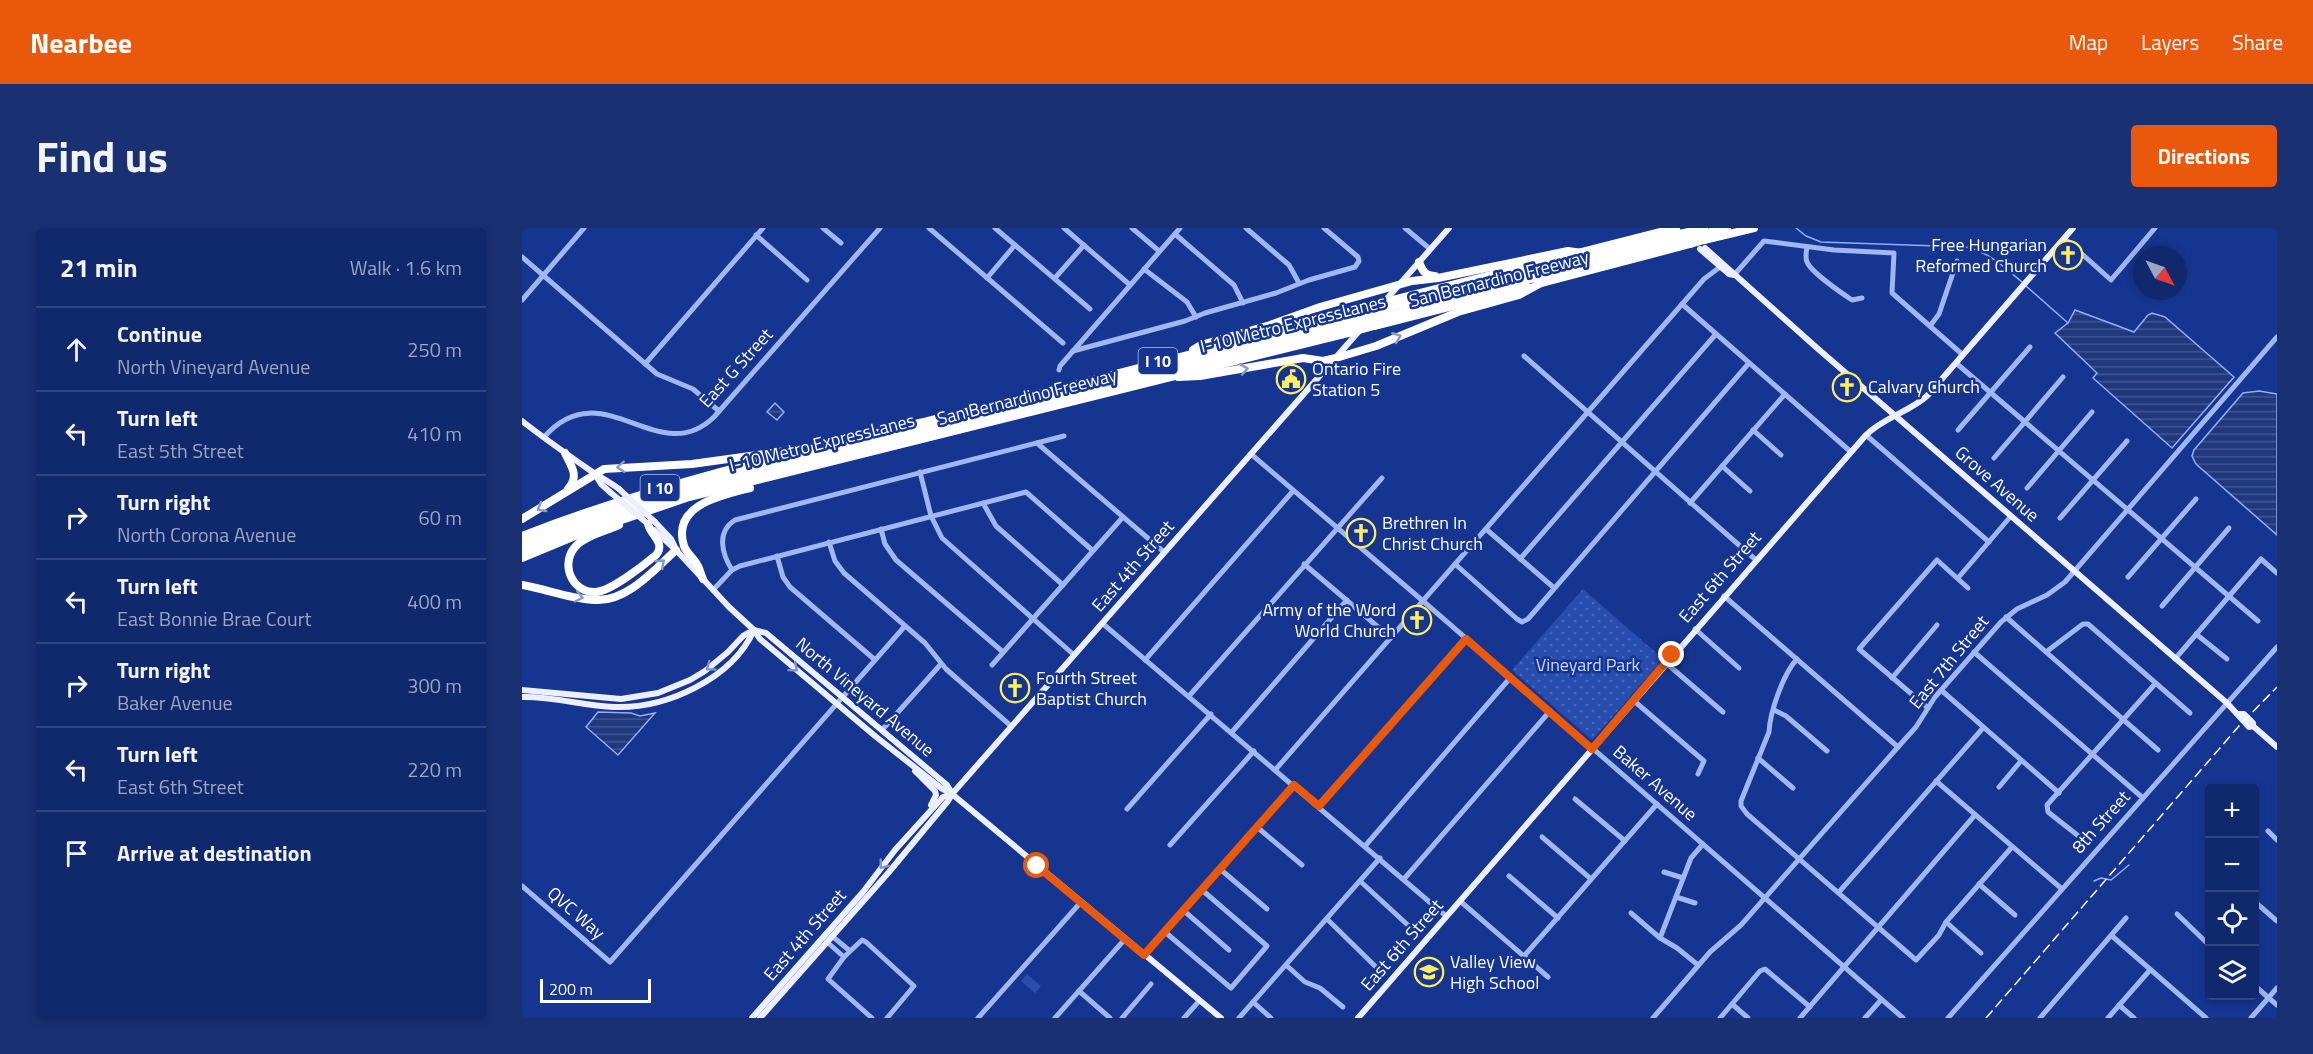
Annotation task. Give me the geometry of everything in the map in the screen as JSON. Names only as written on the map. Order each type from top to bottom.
[{"type":"highway","name":"I-10 Metro ExpressLanes","points":[[1700,241],[1704,228]]},
{"type":"highway","name":"I-10 Metro ExpressLanes","points":[[522,544],[594,516],[695,484],[1681,235],[1700,241],[1727,228]]},
{"type":"highway","name":"San Bernardino Freeway","points":[[522,536],[648,492],[1397,299],[1582,253],[1681,235],[1700,241],[1754,228]]},
{"type":"highway","name":"I-10 Metro ExpressLanes","points":[[522,551],[622,512],[693,490],[1355,325],[1681,235]]},
{"type":"highway","name":"San Bernardino Freeway","points":[[522,558],[650,509],[1541,283],[1681,235]]},
{"type":"highway","points":[[1187,354],[1201,345],[1398,285],[1568,251],[1582,253]]},
{"type":"highway","points":[[1419,262],[1423,271],[1429,275],[1448,274]]},
{"type":"highway","points":[[1172,376],[1189,378],[1303,358],[1323,361],[1336,358],[1352,351],[1376,346],[1458,312],[1519,295],[1541,283]]},
{"type":"highway","points":[[522,519],[595,474],[612,467],[692,464],[790,449],[801,451]]},
{"type":"highway","points":[[561,496],[572,485],[575,476],[565,453]]},
{"type":"highway","points":[[703,579],[698,565],[686,551],[683,542],[683,528],[691,512],[711,499],[779,480],[799,471]]},
{"type":"highway","points":[[650,509],[576,545],[570,554],[568,563],[568,572],[574,583],[586,590],[602,590],[652,558],[660,546],[650,531],[651,523]]},
{"type":"highway","points":[[522,585],[589,600],[606,599],[628,590],[676,550]]},
{"type":"main road","name":"East 4th Street","points":[[760,1018],[894,867],[952,794],[1011,726],[1449,228]]},
{"type":"main road","name":"East 6th Street","points":[[1358,1018],[1866,435],[1926,397],[2073,228]]},
{"type":"main road","name":"Grove Avenue","points":[[1700,241],[1717,264],[1729,274],[1734,275]]},
{"type":"main road","name":"Grove Avenue","points":[[1700,241],[1732,270],[1734,275],[2175,659],[2240,714],[2244,714],[2253,726],[2277,747]]},
{"type":"main road","name":"North Vineyard Avenue","points":[[522,421],[595,474],[607,479],[651,523]]},
{"type":"main road","name":"North Vineyard Avenue","points":[[595,474],[610,492],[671,539],[676,550],[754,630],[760,639],[876,736],[941,788],[952,794],[1221,1018]]},
{"type":"main road","name":"North Vineyard Avenue","points":[[754,630],[766,633],[947,785],[952,794]]},
{"type":"main road","points":[[522,690],[621,699],[658,693],[705,671],[743,636],[754,630]]},
{"type":"main road","points":[[522,697],[614,707],[630,707],[668,698],[697,686],[722,669],[749,642],[754,630]]},
{"type":"main road","points":[[876,736],[884,738],[904,753],[910,753]]},
{"type":"main road","points":[[899,846],[902,838],[934,801],[936,795],[936,791],[915,771],[913,765]]},
{"type":"main road","name":"East 4th Street","points":[[752,1018],[863,892],[899,846],[943,797],[952,794]]},
{"type":"street","points":[[522,300],[584,228]]},
{"type":"street","points":[[645,364],[763,228]]},
{"type":"street","points":[[823,228],[841,243]]},
{"type":"street","name":"East G Street","points":[[544,438],[561,422],[584,414],[616,417],[663,434],[679,435],[695,432],[718,411],[880,228]]},
{"type":"street","points":[[929,228],[1063,343]]},
{"type":"street","points":[[995,228],[1090,309]]},
{"type":"street","points":[[1064,228],[1130,285]]},
{"type":"street","points":[[1132,228],[1159,251]]},
{"type":"street","points":[[1059,370],[1060,366],[1180,228]]},
{"type":"street","points":[[1246,228],[1289,265],[1299,283]]},
{"type":"street","points":[[1073,351],[1185,321],[1355,267],[1358,264],[1358,257],[1324,228]]},
{"type":"street","points":[[1406,228],[1430,249]]},
{"type":"street","points":[[2064,238],[2111,280],[2156,228]]},
{"type":"street","points":[[1175,234],[1234,285],[1243,303]]},
{"type":"street","points":[[756,236],[807,280]]},
{"type":"street","points":[[1734,275],[1764,241],[1807,247],[1894,253],[1892,293],[1963,355]]},
{"type":"street","points":[[987,278],[1015,245]]},
{"type":"street","points":[[1055,278],[1084,245]]},
{"type":"street","points":[[1807,247],[1806,257],[1809,266],[1852,300],[1862,298]]},
{"type":"street","points":[[522,257],[645,364],[664,378],[693,389],[718,411]]},
{"type":"street","points":[[1930,326],[1939,314],[1957,261]]},
{"type":"street","points":[[1276,769],[1717,264]]},
{"type":"street","points":[[1144,269],[1187,302],[1196,317]]},
{"type":"street","points":[[1682,304],[1851,452]]},
{"type":"street","points":[[1520,559],[1716,334]]},
{"type":"street","name":"East 7th Street","points":[[1653,1018],[1698,965],[1734,932],[1916,727],[1941,690],[2006,617],[2017,609],[2056,590],[2277,336]]},
{"type":"street","points":[[1958,430],[2030,347]]},
{"type":"street","points":[[1524,356],[1756,560]]},
{"type":"street","points":[[1455,564],[1522,622],[1528,619],[1553,587],[1749,363]]},
{"type":"street","points":[[1956,363],[2258,621]]},
{"type":"street","points":[[1994,458],[2063,377]]},
{"type":"street","points":[[1690,503],[1785,394]]},
{"type":"street","points":[[2027,488],[2092,412]]},
{"type":"street","points":[[1753,430],[1781,455]]},
{"type":"street","points":[[1866,435],[1989,542]]},
{"type":"street","points":[[732,570],[724,557],[722,546],[726,527],[735,520],[1064,436]]},
{"type":"street","points":[[2060,518],[2127,441]]},
{"type":"street","points":[[1037,443],[1164,552]]},
{"type":"street","name":"Baker Avenue","points":[[1251,454],[1423,600],[1903,1018]]},
{"type":"street","points":[[1722,466],[1750,491]]},
{"type":"street","points":[[920,472],[931,516],[937,530],[948,545],[1074,655]]},
{"type":"street","points":[[1189,696],[1382,478]]},
{"type":"street","points":[[1144,660],[1293,491]]},
{"type":"street","points":[[713,590],[732,570],[829,542],[1026,492],[1092,550]]},
{"type":"street","points":[[2128,577],[2196,499]]},
{"type":"street","points":[[982,503],[996,526],[1063,585]]},
{"type":"street","points":[[1958,578],[2011,516]]},
{"type":"street","points":[[992,666],[1123,517]]},
{"type":"street","points":[[2162,606],[2229,528]]},
{"type":"street","points":[[881,529],[885,544],[896,560],[1003,652]]},
{"type":"street","points":[[1486,529],[1553,587]]},
{"type":"street","points":[[829,542],[835,561],[844,573],[928,647],[941,664],[1011,726]]},
{"type":"street","points":[[777,556],[783,577],[790,587],[874,659]]},
{"type":"street","points":[[2175,659],[2261,559],[2277,573]]},
{"type":"street","points":[[1928,708],[1859,649],[1937,560],[1968,588]]},
{"type":"street","points":[[1304,564],[1391,638]]},
{"type":"street","points":[[1724,596],[1898,747]]},
{"type":"street","points":[[1232,732],[1347,600]]},
{"type":"street","points":[[2006,617],[2158,750]]},
{"type":"street","points":[[1102,623],[1446,916]]},
{"type":"street","points":[[2046,652],[2083,624],[2088,624],[2190,714]]},
{"type":"street","points":[[1892,678],[1937,625]]},
{"type":"street","points":[[836,703],[905,626]]},
{"type":"street","points":[[1695,629],[1739,668]]},
{"type":"street","points":[[2196,634],[2227,659]]},
{"type":"street","points":[[1319,806],[1466,639]]},
{"type":"street","name":"8th Street","points":[[1948,1018],[2277,647]]},
{"type":"street","points":[[1974,652],[2143,798]]},
{"type":"street","points":[[1797,659],[1790,666],[1774,710],[1769,732],[1740,806],[1747,814],[1917,960],[1939,935],[1946,922],[2012,848]]},
{"type":"street","points":[[1666,663],[1722,712]]},
{"type":"street","points":[[882,730],[941,664]]},
{"type":"street","points":[[1365,846],[1510,678]]},
{"type":"street","points":[[2081,838],[2048,813],[2047,805],[2155,684]]},
{"type":"street","points":[[1941,690],[2059,793]]},
{"type":"street","points":[[1633,700],[1704,761],[1698,774]]},
{"type":"street","name":"QVC Way","points":[[522,886],[610,962],[836,703]]},
{"type":"street","points":[[1774,710],[1786,716],[1827,751]]},
{"type":"street","points":[[1404,879],[1550,711]]},
{"type":"street","points":[[1127,809],[1210,714]]},
{"type":"street","points":[[1839,892],[1983,728]]},
{"type":"street","points":[[1170,845],[1254,751]]},
{"type":"street","points":[[1758,758],[1793,788]]},
{"type":"street","points":[[1999,787],[2021,761]]},
{"type":"street","points":[[1936,782],[2062,889]]},
{"type":"street","points":[[1144,955],[1294,785]]},
{"type":"street","points":[[1575,799],[1625,841]]},
{"type":"street","points":[[1524,956],[1657,804]]},
{"type":"street","points":[[1800,1018],[1975,815]]},
{"type":"street","points":[[1257,827],[1302,865]]},
{"type":"street","points":[[2268,831],[2277,840]]},
{"type":"street","points":[[1542,837],[1592,879]]},
{"type":"street","points":[[1660,938],[1691,858],[1703,844]]},
{"type":"street","points":[[1239,1018],[1380,858]]},
{"type":"street","points":[[1220,869],[1267,909]]},
{"type":"street","points":[[1664,872],[1683,878]]},
{"type":"street","points":[[1509,876],[1558,918]]},
{"type":"street","points":[[1360,881],[1411,928]]},
{"type":"street","points":[[1979,884],[2015,915]]},
{"type":"street","points":[[1165,932],[1230,988],[1267,946],[1202,890]]},
{"type":"street","points":[[1676,897],[1695,903]]},
{"type":"street","points":[[1460,901],[1548,977]]},
{"type":"street","points":[[978,1018],[1081,902]]},
{"type":"street","points":[[2259,905],[2277,921]]},
{"type":"street","points":[[1184,910],[1229,950]]},
{"type":"street","points":[[1631,912],[1660,938],[1698,965]]},
{"type":"street","points":[[2177,914],[2205,941]]},
{"type":"street","points":[[2040,1018],[2126,918]]},
{"type":"street","points":[[1327,919],[1376,967]]},
{"type":"street","points":[[1946,922],[1981,952]]},
{"type":"street","points":[[832,936],[850,951]]},
{"type":"street","points":[[2112,936],[2206,1018]]},
{"type":"street","points":[[1055,1018],[1125,939]]},
{"type":"street","points":[[872,1018],[828,979],[844,957],[860,941],[864,940],[912,983],[913,988],[887,1018]]},
{"type":"street","points":[[827,942],[844,957]]},
{"type":"street","points":[[1286,965],[1305,982],[1320,988],[1342,1006]]},
{"type":"street","points":[[1720,1018],[1760,970],[1765,969],[1810,1007]]},
{"type":"street","points":[[2108,1018],[2150,969]]},
{"type":"street","points":[[1122,1018],[1152,984]]},
{"type":"street","points":[[2251,1018],[2277,988]]},
{"type":"street","points":[[2259,989],[2277,1005]]},
{"type":"street","points":[[1079,991],[1110,1018]]},
{"type":"street","points":[[1184,1018],[1200,1000]]},
{"type":"street","points":[[1865,1018],[1881,1000]]},
{"type":"street","points":[[1253,1002],[1271,1018]]},
{"type":"street","points":[[1732,1004],[1748,1018]]},
{"type":"street","points":[[2119,1005],[2134,1018]]},
{"type":"green space","name":"Vineyard Park","points":[[1583,589],[1663,659],[1592,740],[1512,670]]},
{"type":"green space","points":[[1606,658],[1622,664],[1624,670],[1619,672],[1606,666],[1603,661]]},
{"type":"green space","points":[[1027,974],[1041,986],[1035,993],[1021,981]]},
{"type":"shaded area","points":[[2075,310],[2134,332],[2152,313],[2165,317],[2234,377],[2172,448],[2093,378],[2097,373],[2055,333],[2068,323]]},
{"type":"shaded area","points":[[2259,391],[2277,394],[2277,535],[2196,464],[2192,456],[2194,450],[2243,393]]},
{"type":"shaded area","points":[[775,403],[784,412],[777,420],[767,412]]},
{"type":"shaded area","points":[[598,712],[631,713],[640,716],[655,713],[618,755],[586,727]]},
{"type":"waterway","points":[[1796,228],[1806,236],[1821,242],[1966,247],[1989,256],[2022,282]]},
{"type":"waterway","points":[[2026,286],[2068,323]]},
{"type":"waterway","points":[[2094,881],[2101,878],[2111,880],[2129,865]]},
{"type":"railway","points":[[1986,1018],[2239,726],[2277,687]]},
{"type":"place","name":"Free Hungarian Reformed Church","points":[[2068,255]]},
{"type":"place","name":"Ontario Fire Station 5","points":[[1291,379]]},
{"type":"place","name":"Calvary Church","points":[[1847,387]]},
{"type":"place","name":"Brethren In Christ Church","points":[[1361,533]]},
{"type":"place","name":"Army of the Word World Church","points":[[1417,620]]},
{"type":"place","name":"Fourth Street Baptist Church","points":[[1015,688]]},
{"type":"place","name":"Valley View High School","points":[[1429,972]]},
{"type":"route","points":[[1037,866],[1144,955],[1294,785],[1319,806],[1466,639],[1592,749],[1672,655]]}]
